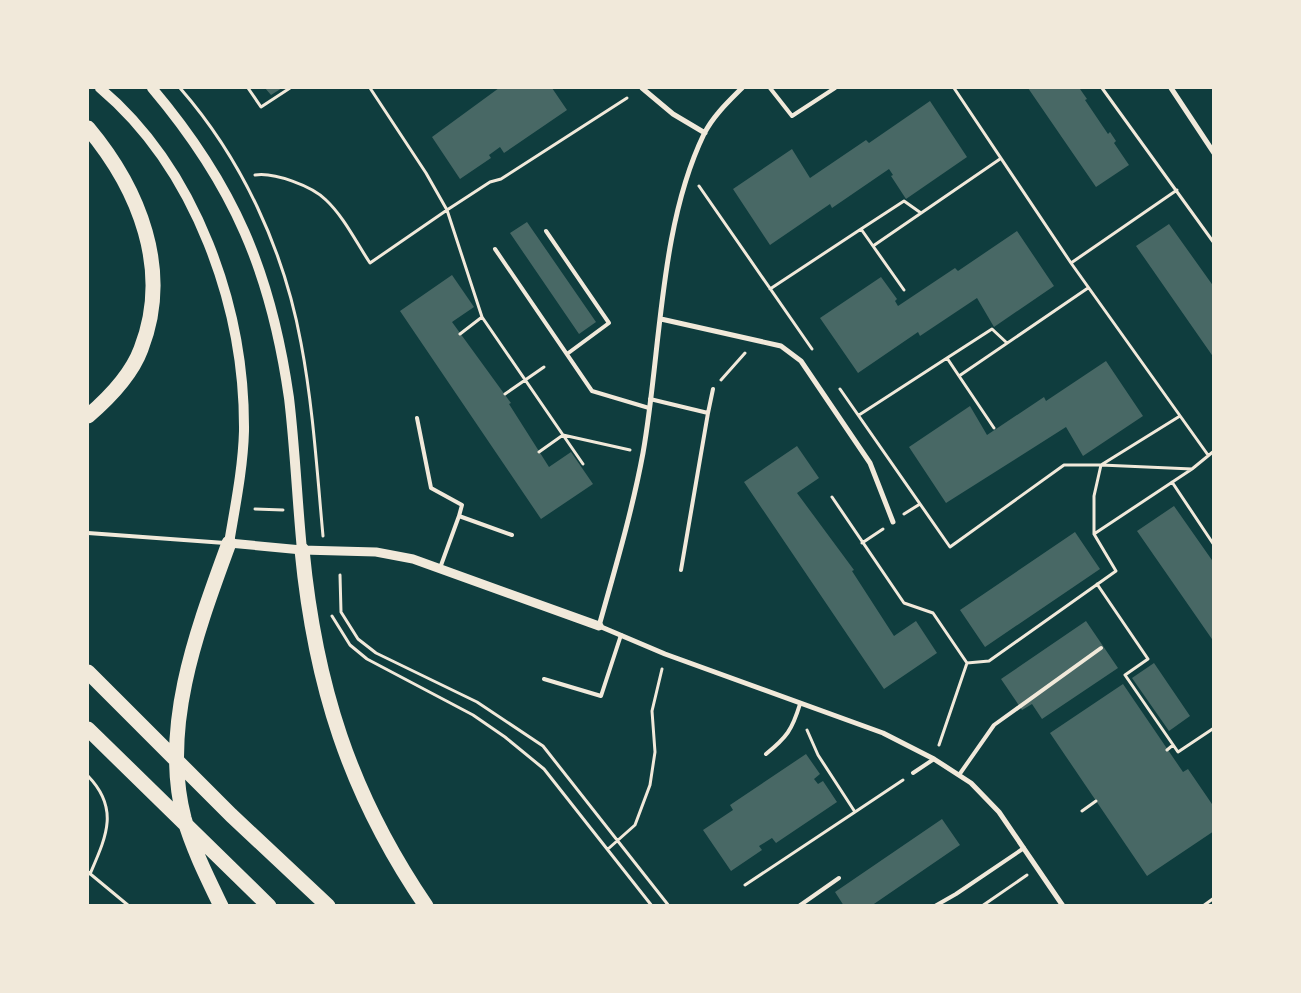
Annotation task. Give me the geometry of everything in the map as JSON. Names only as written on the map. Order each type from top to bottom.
[{"type":"highway","points":[[88,128],[116,166],[140,209],[151,260],[153,296],[141,350],[127,375],[110,397],[88,416]]},
{"type":"highway","points":[[221,906],[201,865],[184,817],[178,763],[179,718],[189,667],[207,602],[229,543]]},
{"type":"highway","points":[[302,550],[306,599],[319,668],[338,735],[372,815],[387,844],[426,906]]},
{"type":"highway","points":[[88,672],[231,815],[328,906]]},
{"type":"highway","points":[[88,729],[269,906]]},
{"type":"main road","points":[[100,88],[114,99],[155,148],[187,197],[208,241],[223,287],[232,321],[242,383],[244,432],[229,543]]},
{"type":"main road","points":[[152,88],[182,124],[220,180],[239,216],[260,268],[274,318],[289,400],[302,550]]},
{"type":"street","points":[[642,88],[673,114],[704,133]]},
{"type":"street","points":[[599,626],[643,453],[674,229],[688,171],[704,133],[718,112],[742,88]]},
{"type":"street","points":[[1171,88],[1214,153]]},
{"type":"street","points":[[661,319],[781,346],[800,361],[870,463],[893,522]]},
{"type":"street","points":[[229,543],[302,550],[376,552],[413,559],[599,626],[666,654],[883,733],[934,759],[971,783],[999,812],[1063,906]]},
{"type":"lane","points":[[770,88],[792,116],[835,88]]},
{"type":"lane","points":[[546,231],[609,323],[567,354]]},
{"type":"lane","points":[[494,248],[592,391],[649,408]]},
{"type":"lane","points":[[681,570],[713,389]]},
{"type":"lane","points":[[650,399],[708,413]]},
{"type":"lane","points":[[417,418],[431,488],[462,505],[440,568]]},
{"type":"lane","points":[[459,516],[512,534]]},
{"type":"lane","points":[[88,534],[229,543]]},
{"type":"lane","points":[[544,679],[601,696],[621,635]]},
{"type":"lane","points":[[959,775],[994,724],[1101,648]]},
{"type":"lane","points":[[766,754],[787,737],[794,726],[800,704]]},
{"type":"lane","points":[[912,773],[934,759]]},
{"type":"lane","points":[[934,906],[956,894],[1024,848]]},
{"type":"lane","points":[[799,906],[839,878]]},
{"type":"path","points":[[248,88],[261,107],[290,88]]},
{"type":"path","points":[[370,88],[426,173],[447,210],[482,317],[583,464]]},
{"type":"path","points":[[954,88],[1088,288],[1208,455]]},
{"type":"path","points":[[1102,88],[1214,243]]},
{"type":"path","points":[[255,175],[264,173],[295,182],[325,199],[370,263],[490,182],[501,179],[627,98]]},
{"type":"path","points":[[873,246],[1000,159]]},
{"type":"path","points":[[688,171],[816,355]]},
{"type":"path","points":[[1071,263],[1177,190]]},
{"type":"path","points":[[770,289],[904,201],[921,213]]},
{"type":"path","points":[[861,229],[904,290]]},
{"type":"path","points":[[960,376],[1088,288]]},
{"type":"path","points":[[460,334],[482,317]]},
{"type":"path","points":[[844,425],[992,328],[1008,343]]},
{"type":"path","points":[[713,389],[755,341]]},
{"type":"path","points":[[947,358],[994,428]]},
{"type":"path","points":[[505,394],[544,367]]},
{"type":"path","points":[[837,385],[950,547],[1064,465],[1192,469]]},
{"type":"path","points":[[967,663],[989,661],[1116,571],[1094,534],[1094,496],[1101,466],[1180,416]]},
{"type":"path","points":[[539,452],[563,435],[643,453]]},
{"type":"path","points":[[1094,534],[1192,469],[1214,451]]},
{"type":"path","points":[[1172,482],[1214,545]]},
{"type":"path","points":[[832,496],[904,603],[933,613],[967,663]]},
{"type":"path","points":[[255,509],[286,511]]},
{"type":"path","points":[[340,575],[341,612],[358,639],[376,653],[477,702],[543,746],[619,840],[669,906]]},
{"type":"path","points":[[1097,584],[1148,659],[1125,675],[1178,752],[1214,728]]},
{"type":"path","points":[[330,608],[339,631],[350,645],[367,659],[473,715],[505,737],[544,769],[652,906]]},
{"type":"path","points":[[608,849],[635,825],[650,785],[655,752],[652,711],[666,654]]},
{"type":"path","points":[[934,759],[967,663]]},
{"type":"path","points":[[807,730],[818,756],[855,812]]},
{"type":"path","points":[[1167,750],[1173,745]]},
{"type":"path","points":[[745,885],[912,773]]},
{"type":"path","points":[[88,776],[96,784],[109,814],[104,841],[89,873],[129,906]]},
{"type":"path","points":[[1082,811],[1096,801]]},
{"type":"path","points":[[982,906],[1038,868]]},
{"type":"path","points":[[1203,906],[1214,898]]},
{"type":"building","points":[[265,88],[282,88],[271,95]]},
{"type":"building","points":[[499,88],[552,88],[567,110],[504,153],[500,147],[489,155],[491,158],[460,179],[432,137]]},
{"type":"building","points":[[1028,88],[1080,89],[1087,99],[1085,100],[1108,134],[1110,132],[1116,141],[1114,143],[1129,165],[1096,187]]},
{"type":"building","points":[[930,101],[967,157],[906,199],[891,176],[893,175],[889,169],[832,208],[830,204],[770,245],[733,189],[792,149],[810,178],[866,140],[869,143]]},
{"type":"building","points":[[527,222],[596,322],[579,334],[510,233]]},
{"type":"building","points":[[1169,224],[1214,287],[1214,358],[1136,246]]},
{"type":"building","points":[[1017,231],[1054,286],[994,327],[977,298],[920,336],[918,332],[858,373],[820,318],[881,277],[897,299],[895,301],[898,306],[955,268],[958,271]]},
{"type":"building","points":[[452,275],[474,307],[452,322],[511,403],[509,404],[549,467],[571,452],[593,484],[541,519],[400,311]]},
{"type":"building","points":[[1106,361],[1143,416],[1083,456],[1066,427],[946,503],[909,447],[970,406],[987,435],[1044,397],[1046,401]]},
{"type":"building","points":[[797,446],[819,478],[797,493],[854,570],[852,571],[894,636],[916,621],[937,653],[884,689],[744,482]]},
{"type":"building","points":[[1174,506],[1214,563],[1214,642],[1137,531]]},
{"type":"building","points":[[1075,532],[1100,569],[985,647],[960,610]]},
{"type":"building","points":[[1086,621],[1118,668],[1042,719],[1032,704],[1022,710],[1001,679]]},
{"type":"building","points":[[1154,663],[1190,716],[1169,731],[1132,678]]},
{"type":"building","points":[[1123,684],[1183,772],[1188,769],[1214,807],[1214,831],[1147,876],[1050,733]]},
{"type":"building","points":[[806,754],[820,774],[814,779],[818,784],[823,781],[837,802],[776,843],[772,838],[759,846],[762,850],[731,871],[703,830],[733,810],[730,805]]},
{"type":"building","points":[[942,819],[960,845],[871,906],[844,906],[835,892]]}]
